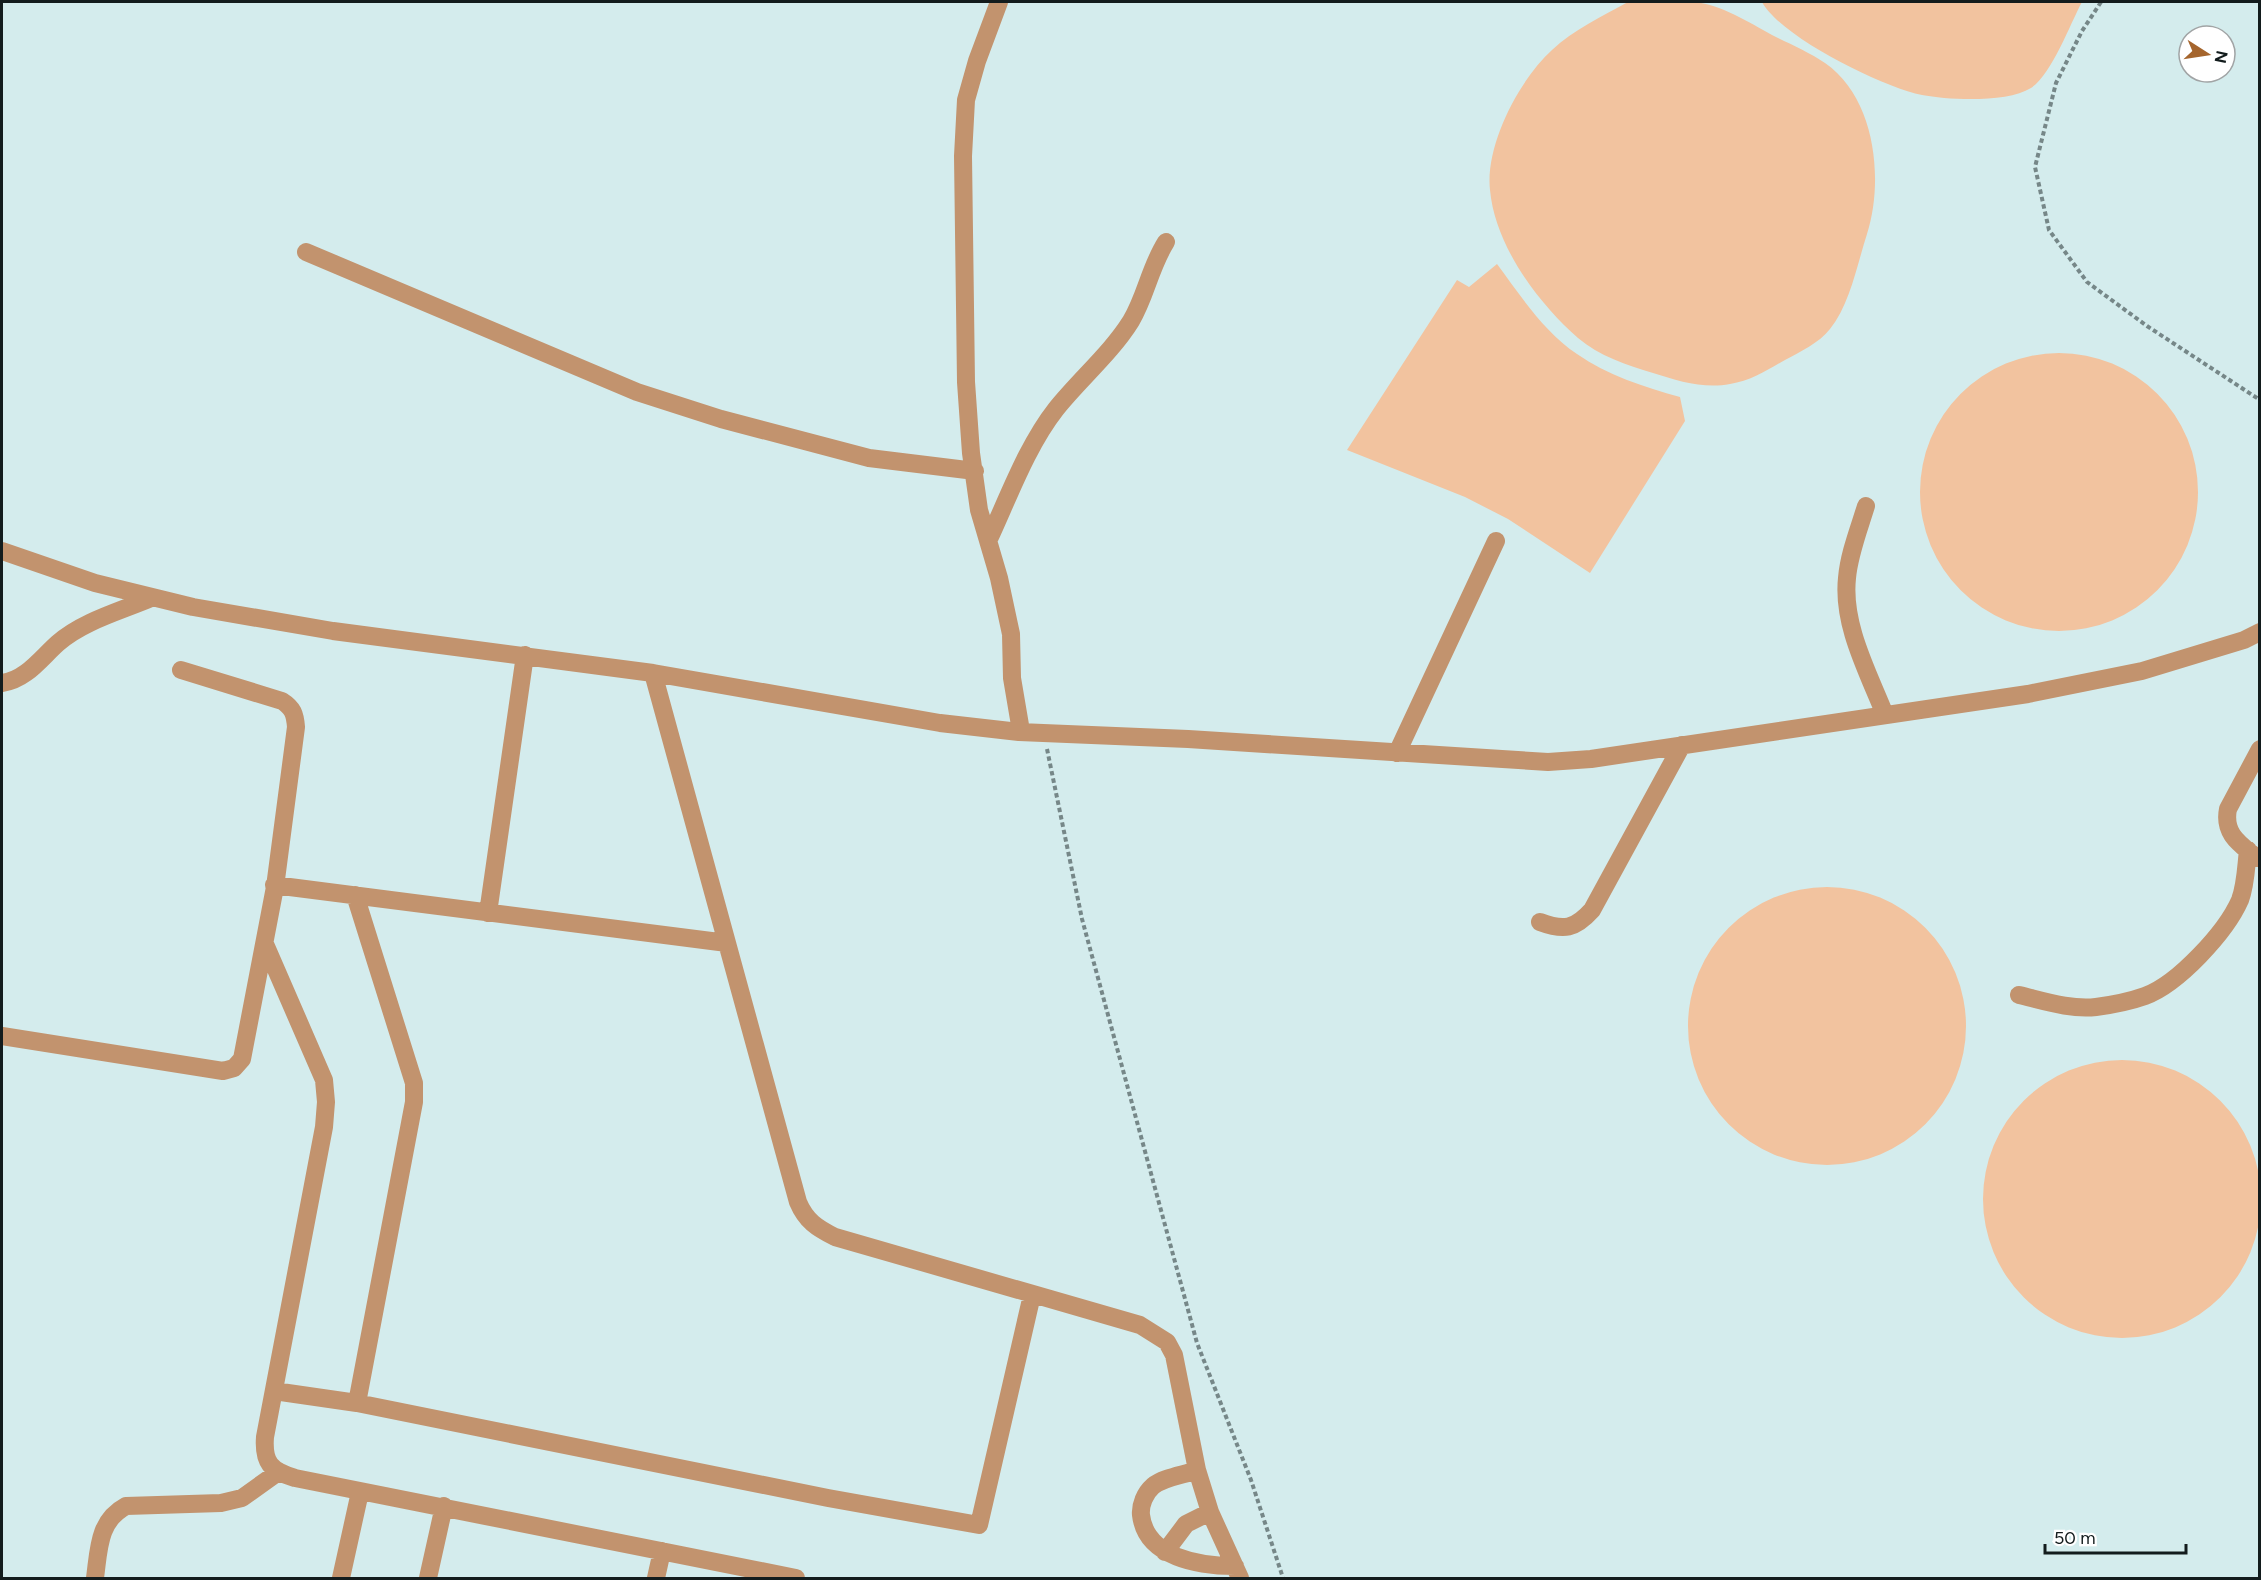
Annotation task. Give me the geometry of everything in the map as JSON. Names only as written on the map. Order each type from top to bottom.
[{"type":"street","points":[[999,2],[976,61],[966,100],[963,156],[966,382],[979,510],[989,539],[1011,634],[1012,678],[1021,732]]},
{"type":"street","points":[[989,539],[1034,445],[1055,410],[1130,323],[1140,303],[1154,262],[1166,242]]},
{"type":"street","points":[[306,252],[637,392],[722,419],[869,458],[975,471]]},
{"type":"street","points":[[1866,506],[1847,578],[1848,615],[1861,656],[1885,715]]},
{"type":"street","points":[[1397,753],[1496,541]]},
{"type":"street","points":[[2,551],[95,583],[151,598],[333,631],[653,673],[940,723],[1021,732],[1188,739],[1548,762],[1591,759],[2028,694],[2102,680],[2161,665],[2244,640],[2259,632]]},
{"type":"street","points":[[2,682],[10,682],[28,671],[60,641],[76,631],[151,598]]},
{"type":"street","points":[[488,913],[525,655]]},
{"type":"street","points":[[2,1036],[224,1071],[234,1068],[242,1059],[265,944],[296,727],[295,715],[290,706],[282,701],[181,670]]},
{"type":"street","points":[[653,673],[804,1217],[817,1228],[835,1237],[1140,1325],[1167,1342],[1174,1355],[1197,1470],[1210,1512],[1238,1572]]},
{"type":"street","points":[[1540,922],[1555,927],[1568,927],[1580,924],[1592,910],[1682,745]]},
{"type":"street","points":[[2019,995],[2067,1006],[2095,1008],[2146,996],[2185,969],[2226,924],[2240,899],[2254,855],[2230,834],[2226,820],[2228,809],[2259,749]]},
{"type":"street","points":[[274,885],[727,943]]},
{"type":"street","points":[[355,895],[414,1083],[414,1102],[357,1403]]},
{"type":"street","points":[[265,944],[316,1059],[324,1080],[326,1101],[324,1127],[264,1450],[269,1466],[278,1473],[360,1492],[444,1506],[662,1551],[744,1573],[796,1578]]},
{"type":"street","points":[[274,1391],[357,1403],[828,1498],[979,1525],[1032,1294]]},
{"type":"street","points":[[1197,1470],[1153,1486],[1141,1506],[1146,1533],[1165,1552],[1238,1572]]},
{"type":"street","points":[[95,1578],[101,1536],[106,1522],[114,1512],[126,1506],[221,1503],[242,1498],[278,1473]]},
{"type":"street","points":[[341,1578],[360,1492]]},
{"type":"street","points":[[428,1578],[444,1506]]},
{"type":"street","points":[[1165,1552],[1186,1524],[1210,1512]]},
{"type":"street","points":[[656,1578],[662,1551]]},
{"type":"path","points":[[2101,2],[2082,31],[2056,83],[2035,167],[2049,230],[2087,282],[2147,326],[2259,400]]},
{"type":"path","points":[[1044,733],[1082,919],[1197,1343],[1251,1480],[1283,1578]]},
{"type":"shaded area","points":[[1628,2],[1695,2],[1735,15],[1825,63],[1842,78],[1855,97],[1865,119],[1872,142],[1875,190],[1867,234],[1843,308],[1826,334],[1815,343],[1745,380],[1730,384],[1701,385],[1662,376],[1604,355],[1578,338],[1533,290],[1509,252],[1500,231],[1490,190],[1490,172],[1499,134],[1517,96],[1540,63],[1560,43],[1588,24]]},
{"type":"shaded area","points":[[1762,2],[2082,2],[2060,48],[2039,81],[2021,93],[1978,99],[1922,95],[1883,82],[1810,45],[1773,16]]},
{"type":"shaded area","points":[[1497,264],[1543,324],[1577,354],[1626,380],[1680,397],[1685,421],[1590,573],[1508,519],[1465,497],[1347,450],[1457,280],[1469,287]]},
{"type":"shaded area","points":[[2073,353],[2112,363],[2125,369],[2147,384],[2167,404],[2188,439],[2196,465],[2198,492],[2196,519],[2182,558],[2167,580],[2147,600],[2125,615],[2086,629],[2045,631],[2006,621],[1993,615],[1971,600],[1951,580],[1936,558],[1922,519],[1920,478],[1930,439],[1936,426],[1951,404],[1971,384],[1993,369],[2032,355]]},
{"type":"shaded area","points":[[1841,887],[1880,897],[1893,903],[1915,918],[1935,938],[1956,973],[1964,999],[1966,1026],[1964,1053],[1950,1092],[1935,1114],[1915,1134],[1893,1149],[1854,1163],[1813,1165],[1774,1155],[1761,1149],[1739,1134],[1719,1114],[1704,1092],[1690,1053],[1688,1012],[1698,973],[1704,960],[1719,938],[1739,918],[1761,903],[1800,889]]},
{"type":"shaded area","points":[[2122,1060],[2162,1066],[2188,1076],[2210,1091],[2230,1111],[2251,1146],[2258,1172],[2261,1199],[2255,1239],[2245,1265],[2230,1287],[2210,1307],[2175,1328],[2149,1335],[2122,1338],[2082,1332],[2056,1322],[2034,1307],[2014,1287],[1993,1252],[1986,1226],[1983,1199],[1989,1159],[1999,1133],[2014,1111],[2034,1091],[2069,1070],[2095,1063]]}]
